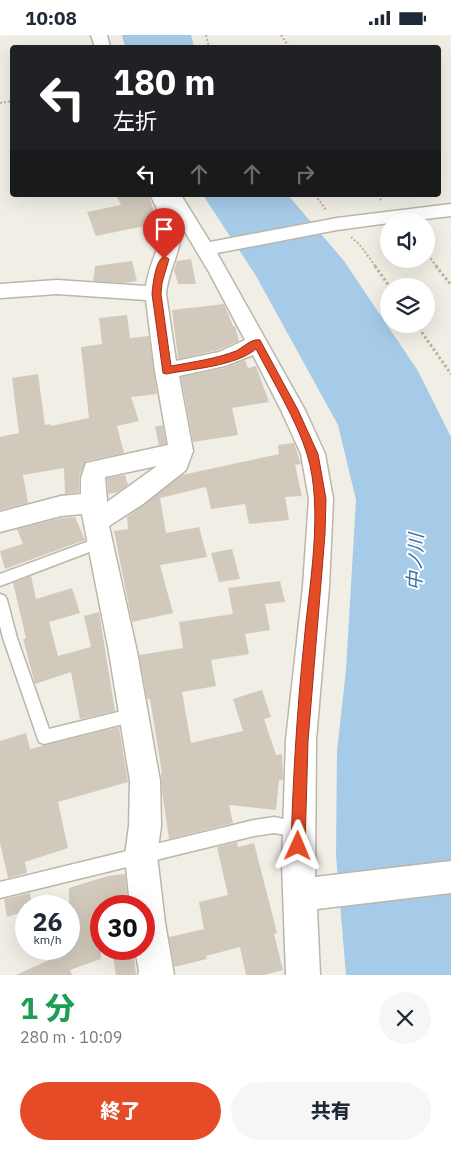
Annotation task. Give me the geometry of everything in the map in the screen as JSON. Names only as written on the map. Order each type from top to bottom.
[{"type":"street","points":[[96,522],[134,497],[177,463],[181,451],[166,371],[156,294],[157,283],[170,242],[172,228],[168,210],[160,197]]},
{"type":"street","points":[[173,197],[206,249],[257,342],[293,410],[313,454],[320,499],[316,587],[302,741],[298,829],[303,975]]},
{"type":"street","points":[[206,249],[337,224],[451,210]]},
{"type":"street","points":[[0,291],[57,287],[156,294]]},
{"type":"street","points":[[166,371],[224,359],[248,350],[257,342]]},
{"type":"street","points":[[155,975],[157,973],[148,923],[141,855],[145,827],[145,781],[96,522],[93,478],[95,470],[100,467],[181,451]]},
{"type":"street","points":[[0,522],[62,506],[96,522]]},
{"type":"street","points":[[299,895],[451,877]]},
{"type":"lane","points":[[0,580],[96,522]]},
{"type":"lane","points":[[0,600],[10,638],[44,737],[134,715]]},
{"type":"lane","points":[[0,890],[141,855],[274,825],[298,829]]},
{"type":"path","points":[[435,264],[451,285]]},
{"type":"path","points":[[422,333],[451,374]]},
{"type":"water","points":[[122,35],[191,35],[194,45],[124,45]]},
{"type":"water","name":"中ノ川","points":[[204,197],[290,197],[344,261],[380,315],[380,333],[392,333],[418,371],[451,437],[451,975],[346,975],[336,855],[337,751],[346,670],[356,500],[338,425],[256,276]]},
{"type":"building","points":[[117,197],[149,197],[159,223],[96,236],[87,212],[121,205]]},
{"type":"building","points":[[191,259],[196,284],[178,284],[174,270],[177,261]]},
{"type":"building","points":[[132,261],[137,281],[123,283],[93,281],[95,266]]},
{"type":"building","points":[[224,304],[233,326],[235,326],[239,341],[218,350],[178,359],[172,310]]},
{"type":"building","points":[[127,315],[130,338],[149,336],[157,394],[131,397],[139,421],[117,426],[124,453],[86,461],[79,477],[79,492],[65,494],[64,468],[23,475],[28,503],[0,510],[0,437],[19,433],[12,378],[38,374],[45,425],[50,424],[51,426],[89,418],[81,347],[102,344],[99,318]]},
{"type":"building","points":[[245,360],[248,368],[256,366],[269,402],[232,408],[238,435],[193,442],[181,377],[225,368]]},
{"type":"building","points":[[163,425],[166,444],[159,445],[155,427]]},
{"type":"building","points":[[294,443],[301,464],[295,465],[302,496],[285,497],[289,520],[249,524],[245,504],[211,509],[206,487],[160,498],[166,533],[199,527],[207,557],[160,565],[173,613],[132,622],[114,531],[128,529],[127,517],[182,475],[279,454],[278,445]]},
{"type":"building","points":[[125,475],[128,485],[118,492],[108,494],[107,478]]},
{"type":"building","points":[[75,517],[85,540],[5,569],[0,551],[23,544],[17,529],[61,518]]},
{"type":"building","points":[[232,549],[240,579],[219,582],[211,553]]},
{"type":"building","points":[[31,576],[36,599],[72,588],[80,613],[49,622],[58,656],[91,647],[84,616],[99,612],[115,711],[80,719],[71,672],[35,684],[23,639],[26,638],[13,583]]},
{"type":"building","points":[[280,581],[285,602],[265,604],[270,630],[245,634],[249,654],[211,660],[216,686],[182,692],[191,743],[243,731],[233,699],[262,690],[271,717],[264,719],[276,755],[282,754],[283,780],[279,780],[276,810],[229,805],[233,823],[169,839],[162,792],[162,773],[150,699],[147,699],[139,655],[183,648],[179,622],[233,614],[228,588]]},
{"type":"building","points":[[119,727],[128,782],[58,802],[68,848],[25,862],[27,873],[8,878],[0,843],[0,741],[26,733],[30,749]]},
{"type":"building","points":[[237,842],[238,847],[254,843],[277,933],[274,934],[283,970],[264,975],[246,975],[240,947],[206,956],[207,959],[174,967],[169,937],[204,929],[199,902],[228,895],[217,847]]},
{"type":"building","points":[[125,874],[127,895],[90,895],[90,960],[98,960],[70,970],[72,975],[16,975],[49,960],[80,960],[80,895],[69,895],[69,888],[108,876]]},
{"type":"building","points":[[15,896],[15,914],[7,917],[4,899]]},
{"type":"building","points":[[114,960],[134,960],[136,975],[116,975]]},
{"type":"route","points":[[164,259],[156,294],[166,371],[240,354],[257,342],[293,410],[313,454],[320,499],[320,534],[307,669],[298,846]]}]
